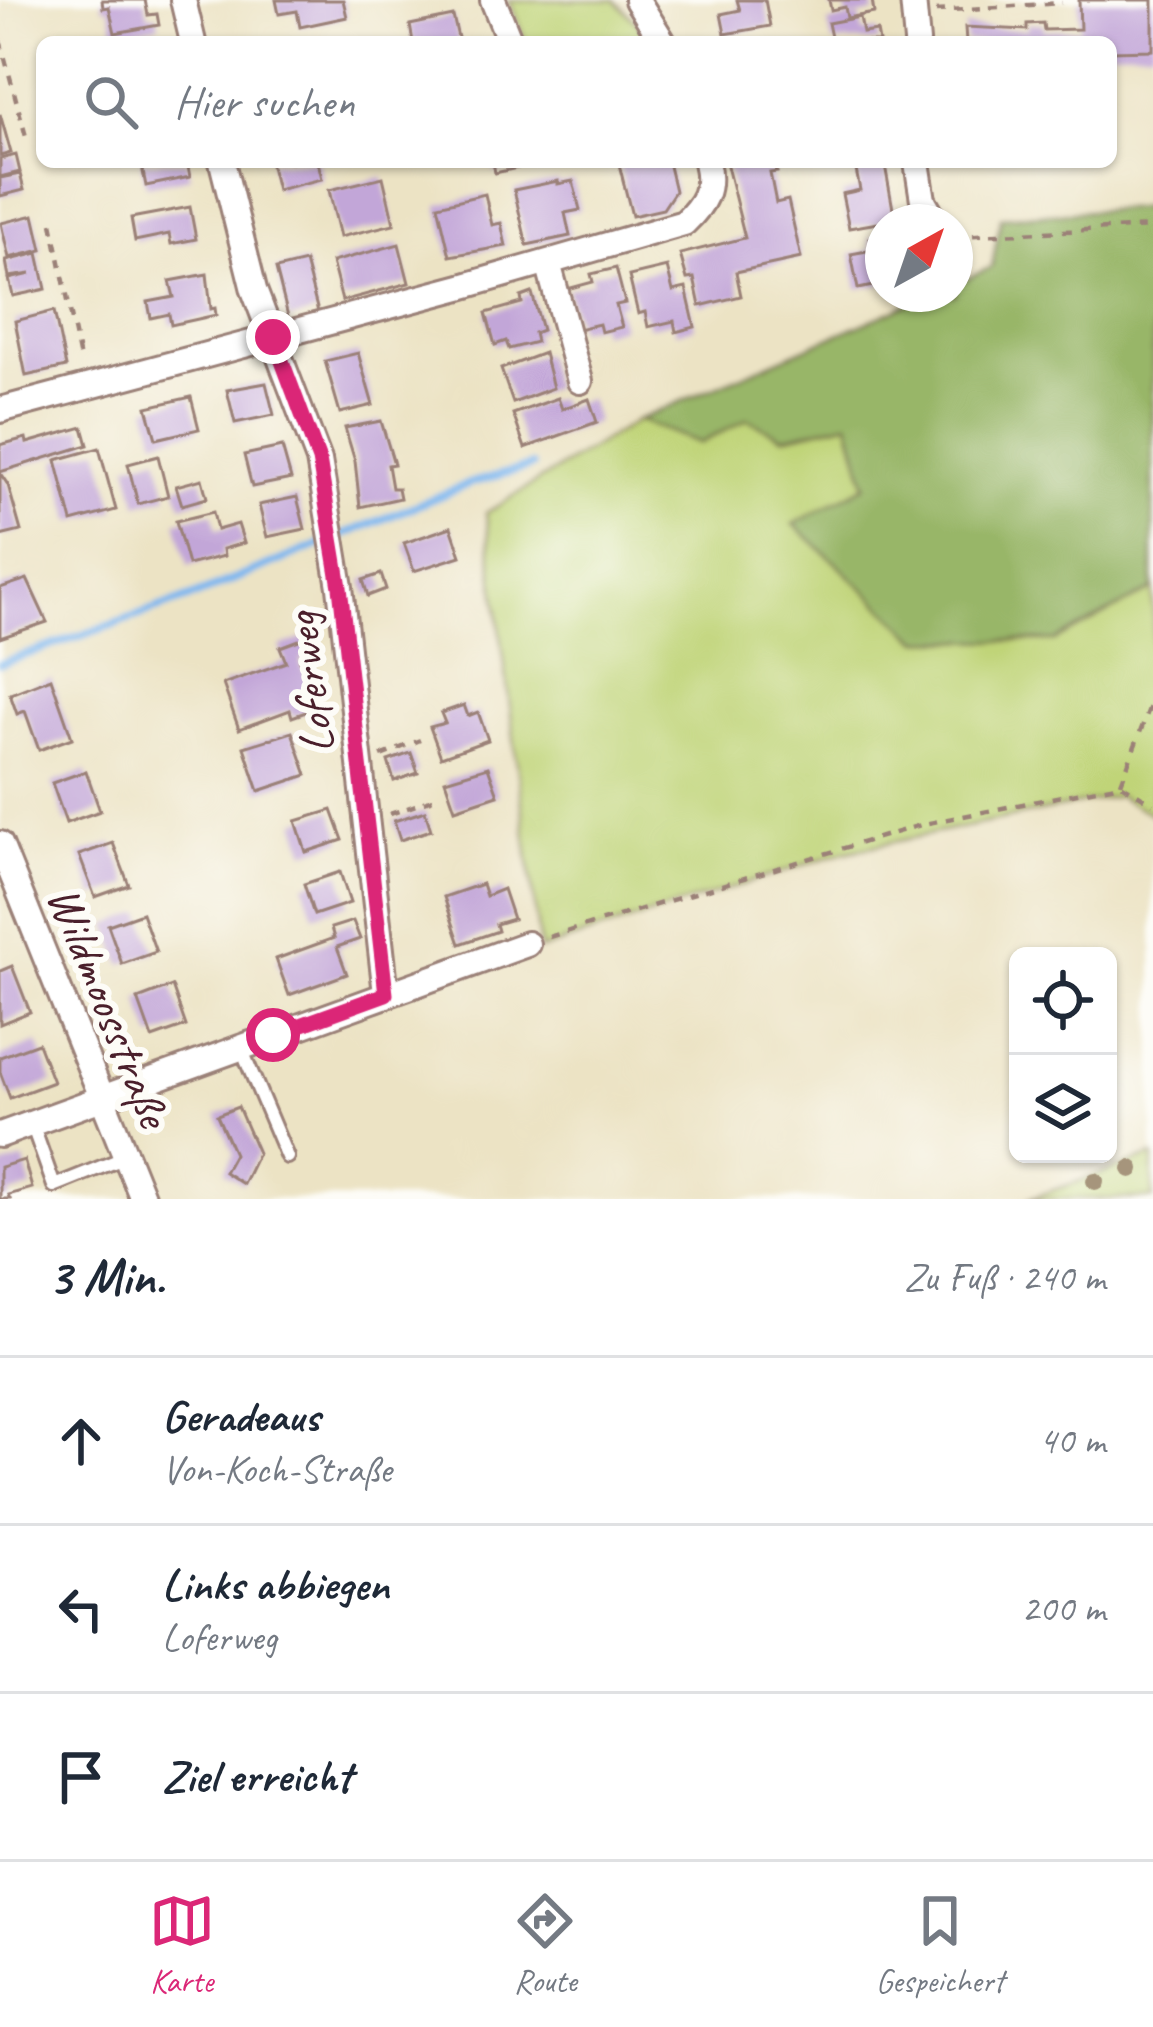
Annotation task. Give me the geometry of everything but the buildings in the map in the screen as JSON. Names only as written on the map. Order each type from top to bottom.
[{"type":"street","points":[[183,0],[192,36]]},
{"type":"street","points":[[493,0],[508,36]]},
{"type":"street","points":[[637,0],[659,36]]},
{"type":"street","points":[[913,6],[916,36]]},
{"type":"street","name":"Loferweg","points":[[224,168],[254,290],[319,460],[340,587],[386,994]]},
{"type":"street","points":[[0,410],[684,223],[703,206],[710,180],[707,168]]},
{"type":"street","points":[[918,168],[925,204]]},
{"type":"street","points":[[548,263],[580,381]]},
{"type":"street","name":"Wildmoosstraße","points":[[0,844],[142,1199]]},
{"type":"street","points":[[0,1135],[527,944]]},
{"type":"lane","points":[[241,1047],[286,1156]]},
{"type":"lane","points":[[31,1123],[54,1186],[126,1156]]},
{"type":"path","points":[[913,6],[1062,3]]},
{"type":"path","points":[[0,40],[28,145]]},
{"type":"path","points":[[52,223],[86,387]]},
{"type":"path","points":[[973,235],[1153,227]]},
{"type":"path","points":[[1121,784],[1153,698]]},
{"type":"path","points":[[360,765],[420,740]]},
{"type":"path","points":[[527,944],[924,824],[1121,784],[1153,804]]},
{"type":"path","points":[[367,822],[436,798]]},
{"type":"green space","points":[[509,0],[614,0],[651,36],[524,36]]},
{"type":"green space","points":[[1153,207],[1153,589],[1055,641],[919,640],[794,524],[866,485],[849,422],[783,437],[748,419],[700,443],[638,420],[889,312],[973,312],[973,276],[992,267],[1001,217]]},
{"type":"green space","points":[[748,418],[783,437],[849,422],[866,485],[795,525],[1055,641],[1153,589],[1153,815],[1118,796],[844,852],[540,950],[486,513],[638,420],[700,443]]},
{"type":"green space","points":[[1153,1156],[1153,1199],[1027,1199]]},
{"type":"waterway","points":[[0,664],[194,596],[471,483],[532,466]]},
{"type":"route","points":[[273,337],[319,460],[340,587],[386,994],[273,1035]]}]
